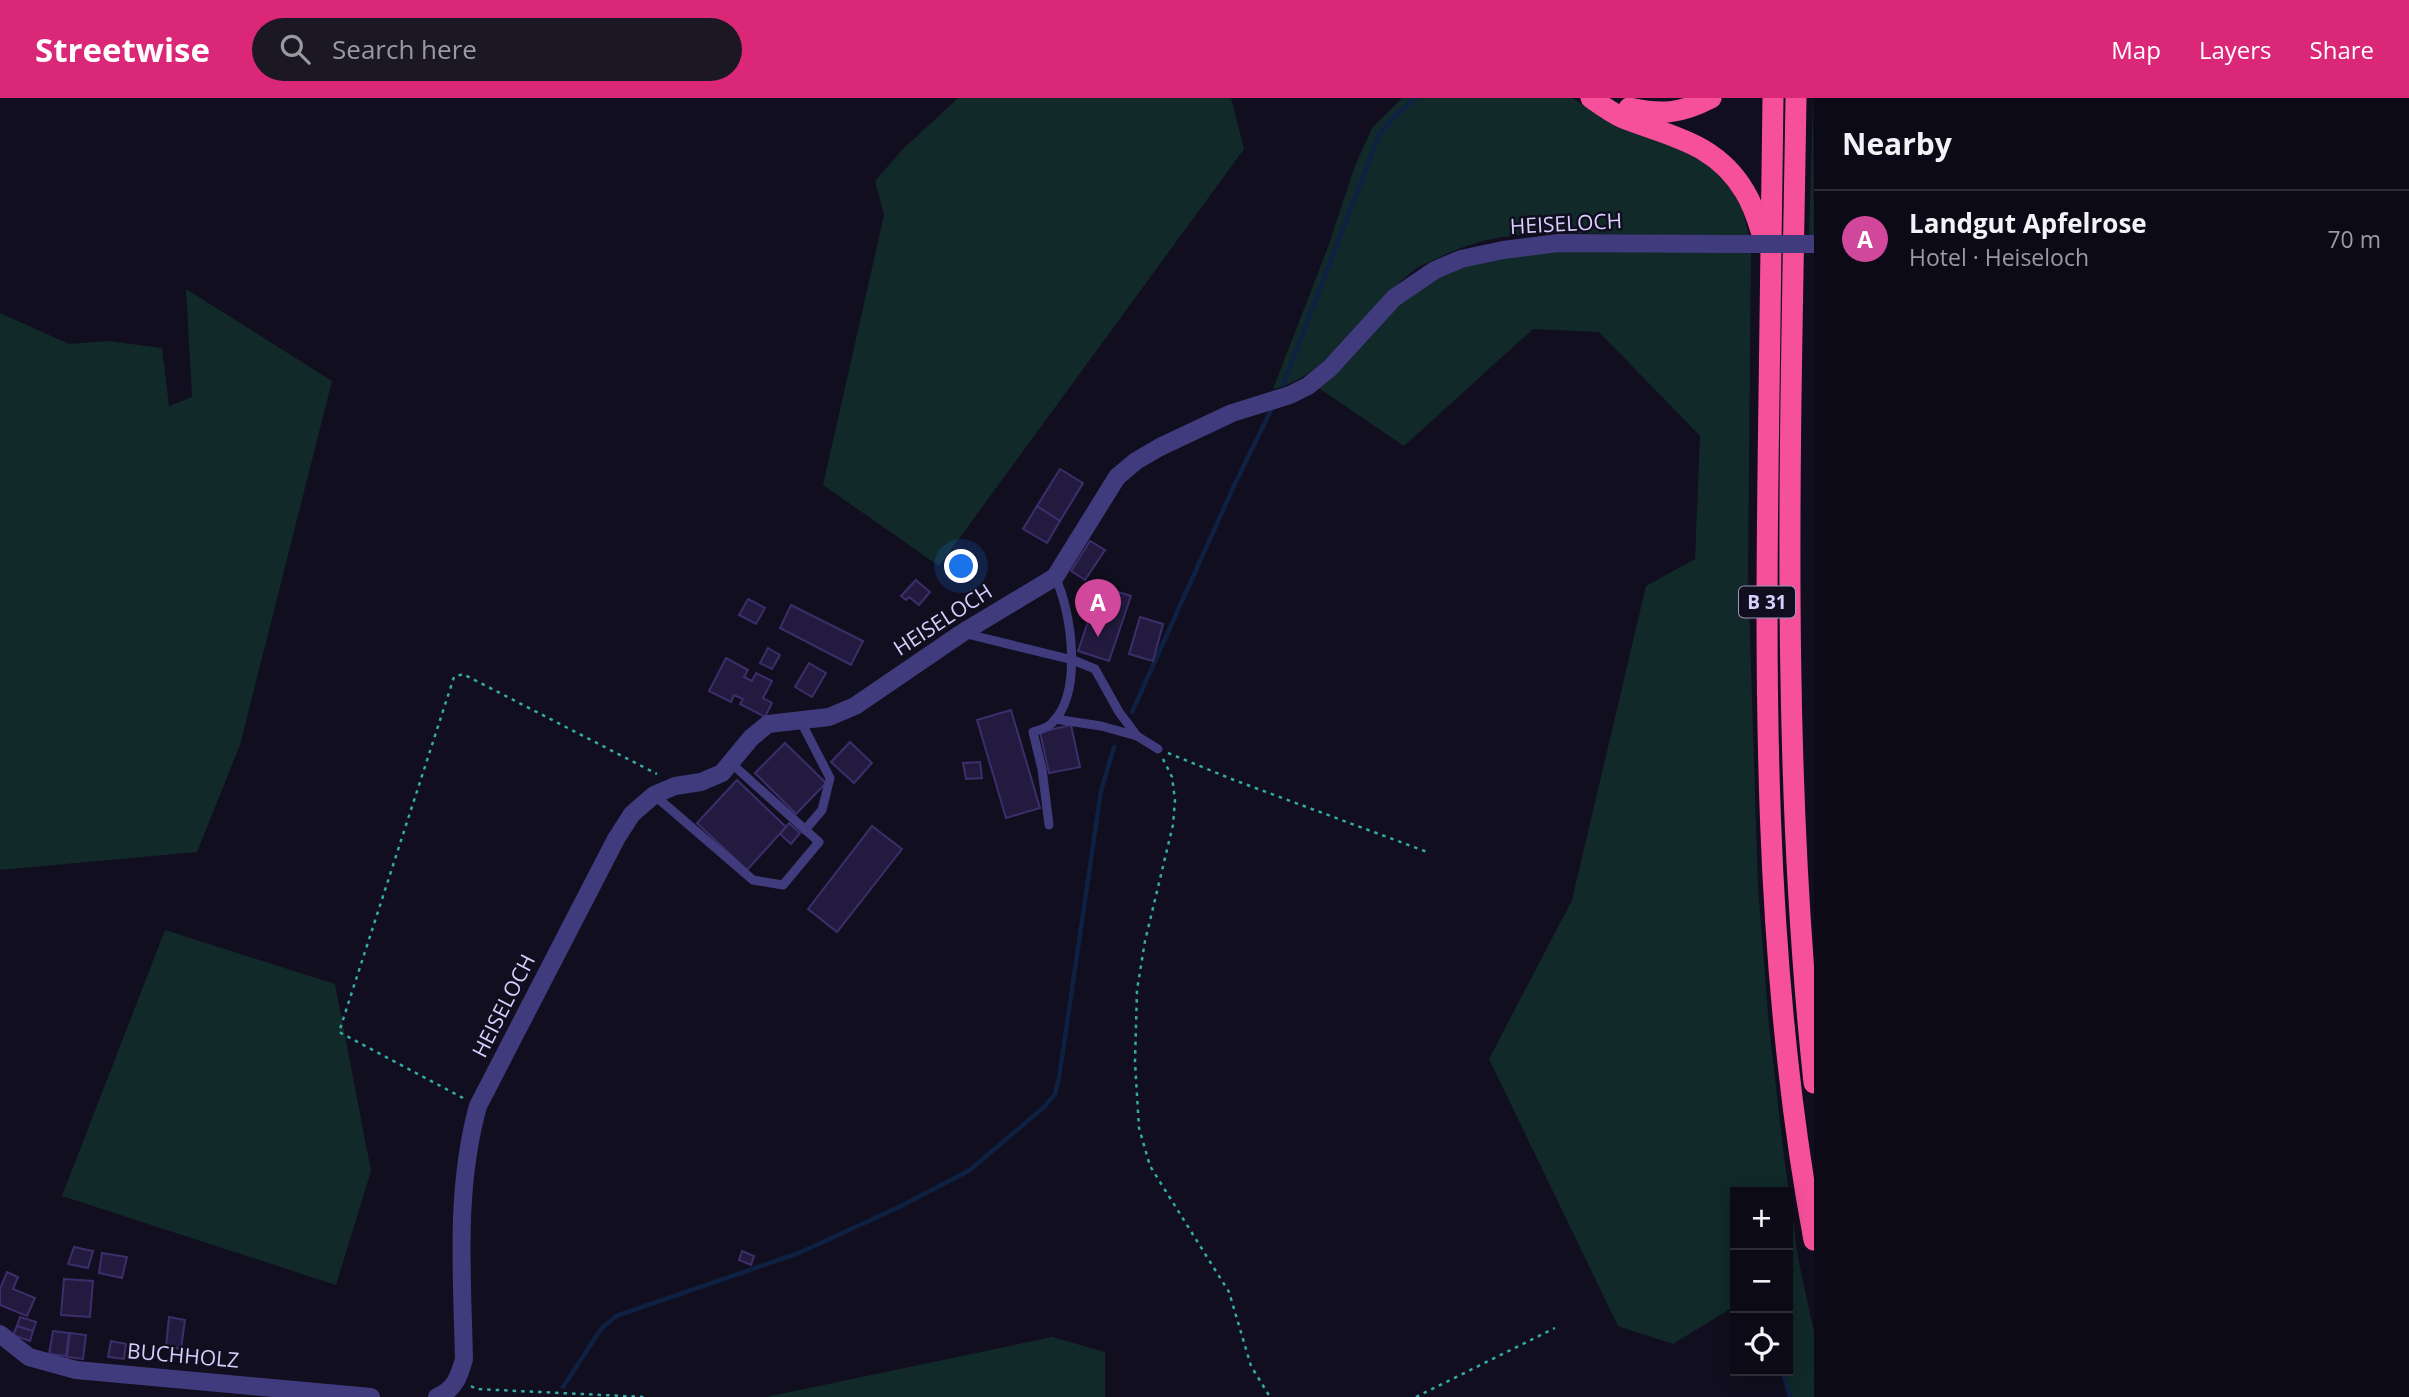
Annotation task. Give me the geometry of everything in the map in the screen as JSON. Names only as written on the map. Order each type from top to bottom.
[{"type":"highway","points":[[1591,98],[1620,117],[1684,139],[1713,154],[1746,192],[1771,262]]},
{"type":"highway","points":[[1597,98],[1656,114],[1683,110],[1711,98]]},
{"type":"highway","name":"B 31","points":[[1773,98],[1767,527],[1770,805],[1787,1059],[1814,1240]]},
{"type":"highway","name":"B 31","points":[[1796,98],[1790,529],[1791,702],[1798,905],[1814,1083]]},
{"type":"street","name":"HEISELOCH","points":[[448,1390],[464,1360],[461,1225],[464,1171],[469,1137],[478,1106],[616,839],[632,814],[654,795],[722,773],[751,738],[768,724],[829,717],[855,706],[961,632],[1055,578],[1117,477],[1136,461],[1232,413],[1290,395],[1308,386],[1330,368],[1394,298],[1435,270],[1461,259],[1558,243],[1814,244]]},
{"type":"street","name":"BUCHHOLZ","points":[[0,1334],[29,1357],[76,1370],[371,1397]]},
{"type":"lane","points":[[1049,825],[1042,769],[1033,732],[1051,724],[1055,719],[1070,683],[1073,660],[1062,590],[1055,578]]},
{"type":"lane","points":[[961,632],[1073,660],[1095,669],[1119,712],[1137,736]]},
{"type":"lane","points":[[1055,719],[1101,726],[1137,736],[1158,749]]},
{"type":"lane","points":[[800,720],[830,778],[822,810],[805,830]]},
{"type":"lane","points":[[654,795],[753,880],[783,885],[819,842],[732,764]]},
{"type":"path","points":[[478,1106],[339,1032],[454,677],[463,674],[653,771],[675,786]]},
{"type":"path","points":[[1158,749],[1430,853]]},
{"type":"path","points":[[1158,749],[1172,776],[1175,800],[1173,825],[1145,941],[1137,990],[1135,1062],[1139,1128],[1150,1166],[1228,1292],[1251,1366],[1270,1397]]},
{"type":"path","points":[[1416,1397],[1555,1328]]},
{"type":"path","points":[[448,1390],[645,1397]]},
{"type":"green space","points":[[958,98],[1231,98],[1244,149],[939,566],[823,485],[884,215],[875,181],[902,150]]},
{"type":"green space","points":[[1402,98],[1572,98],[1606,120],[1666,139],[1713,165],[1741,203],[1749,236],[1550,233],[1505,237],[1461,248],[1414,270],[1331,355],[1294,382],[1273,389],[1328,247],[1355,166],[1372,128]]},
{"type":"green space","points":[[1813,98],[1814,237],[1809,237]]},
{"type":"green space","points":[[1507,248],[1751,250],[1748,573],[1758,886],[1769,1026],[1788,1187],[1730,1187],[1730,1309],[1673,1344],[1618,1326],[1489,1059],[1572,900],[1646,586],[1695,559],[1700,436],[1599,332],[1533,329],[1404,446],[1317,387],[1374,325],[1433,275]]},
{"type":"green space","points":[[186,289],[332,381],[240,745],[197,852],[0,870],[0,313],[69,344],[108,341],[162,348],[169,406],[192,397]]},
{"type":"green space","points":[[165,930],[335,984],[371,1171],[336,1285],[62,1196]]},
{"type":"green space","points":[[1793,1221],[1814,1332],[1814,1397],[1791,1397],[1785,1376],[1793,1376]]},
{"type":"green space","points":[[1052,1337],[1105,1352],[1105,1397],[766,1397]]},
{"type":"building","points":[[1060,469],[1083,483],[1060,521],[1037,506]]},
{"type":"building","points":[[1037,506],[1060,521],[1047,543],[1023,529]]},
{"type":"building","points":[[1090,541],[1105,550],[1085,580],[1071,571]]},
{"type":"building","points":[[916,580],[930,592],[919,605],[909,597],[906,600],[901,596]]},
{"type":"building","points":[[1103,587],[1131,596],[1109,661],[1078,651],[1091,613],[1095,614]]},
{"type":"building","points":[[748,599],[765,608],[756,624],[739,615]]},
{"type":"building","points":[[791,605],[863,641],[851,665],[780,628]]},
{"type":"building","points":[[1140,617],[1163,624],[1153,661],[1129,654]]},
{"type":"building","points":[[768,648],[780,655],[772,669],[760,663]]},
{"type":"building","points":[[726,658],[748,670],[744,677],[752,681],[756,673],[772,681],[763,698],[772,703],[765,717],[740,704],[743,699],[734,695],[731,702],[709,691]]},
{"type":"building","points":[[809,663],[826,673],[812,697],[795,687]]},
{"type":"building","points":[[1011,710],[1040,808],[1006,818],[977,720]]},
{"type":"building","points":[[1071,725],[1080,767],[1049,773],[1040,732]]},
{"type":"building","points":[[850,742],[872,763],[854,783],[831,762]]},
{"type":"building","points":[[785,743],[826,783],[796,814],[755,773]]},
{"type":"building","points":[[980,762],[982,778],[966,779],[963,763]]},
{"type":"building","points":[[737,780],[786,827],[747,870],[697,823]]},
{"type":"building","points":[[789,823],[800,833],[791,844],[780,834]]},
{"type":"building","points":[[872,826],[902,849],[837,932],[808,909]]},
{"type":"building","points":[[74,1247],[93,1251],[88,1268],[68,1264]]},
{"type":"building","points":[[742,1251],[754,1256],[751,1265],[739,1260]]},
{"type":"building","points":[[102,1253],[127,1257],[122,1278],[99,1273]]},
{"type":"building","points":[[7,1272],[18,1277],[13,1289],[35,1298],[27,1316],[0,1305],[0,1289]]},
{"type":"building","points":[[64,1279],[93,1281],[90,1317],[61,1315]]},
{"type":"building","points":[[20,1317],[36,1322],[33,1331],[17,1326]]},
{"type":"building","points":[[169,1317],[185,1320],[181,1349],[166,1347]]},
{"type":"building","points":[[17,1326],[33,1331],[30,1341],[13,1335]]},
{"type":"building","points":[[53,1331],[69,1333],[66,1356],[49,1354]]},
{"type":"building","points":[[70,1333],[86,1335],[83,1359],[67,1357]]},
{"type":"building","points":[[111,1341],[126,1344],[124,1359],[108,1357]]},
{"type":"waterway","points":[[1283,385],[1379,135],[1395,116],[1416,98]]},
{"type":"waterway","points":[[1132,712],[1272,408]]},
{"type":"waterway","points":[[563,1387],[601,1329],[616,1316],[799,1253],[897,1208],[970,1170],[1044,1107],[1055,1094],[1059,1078],[1101,791],[1114,747]]},
{"type":"waterway","points":[[1784,1376],[1790,1397]]},
{"type":"place","name":"Landgut Apfelrose","points":[[1098,637]]}]
